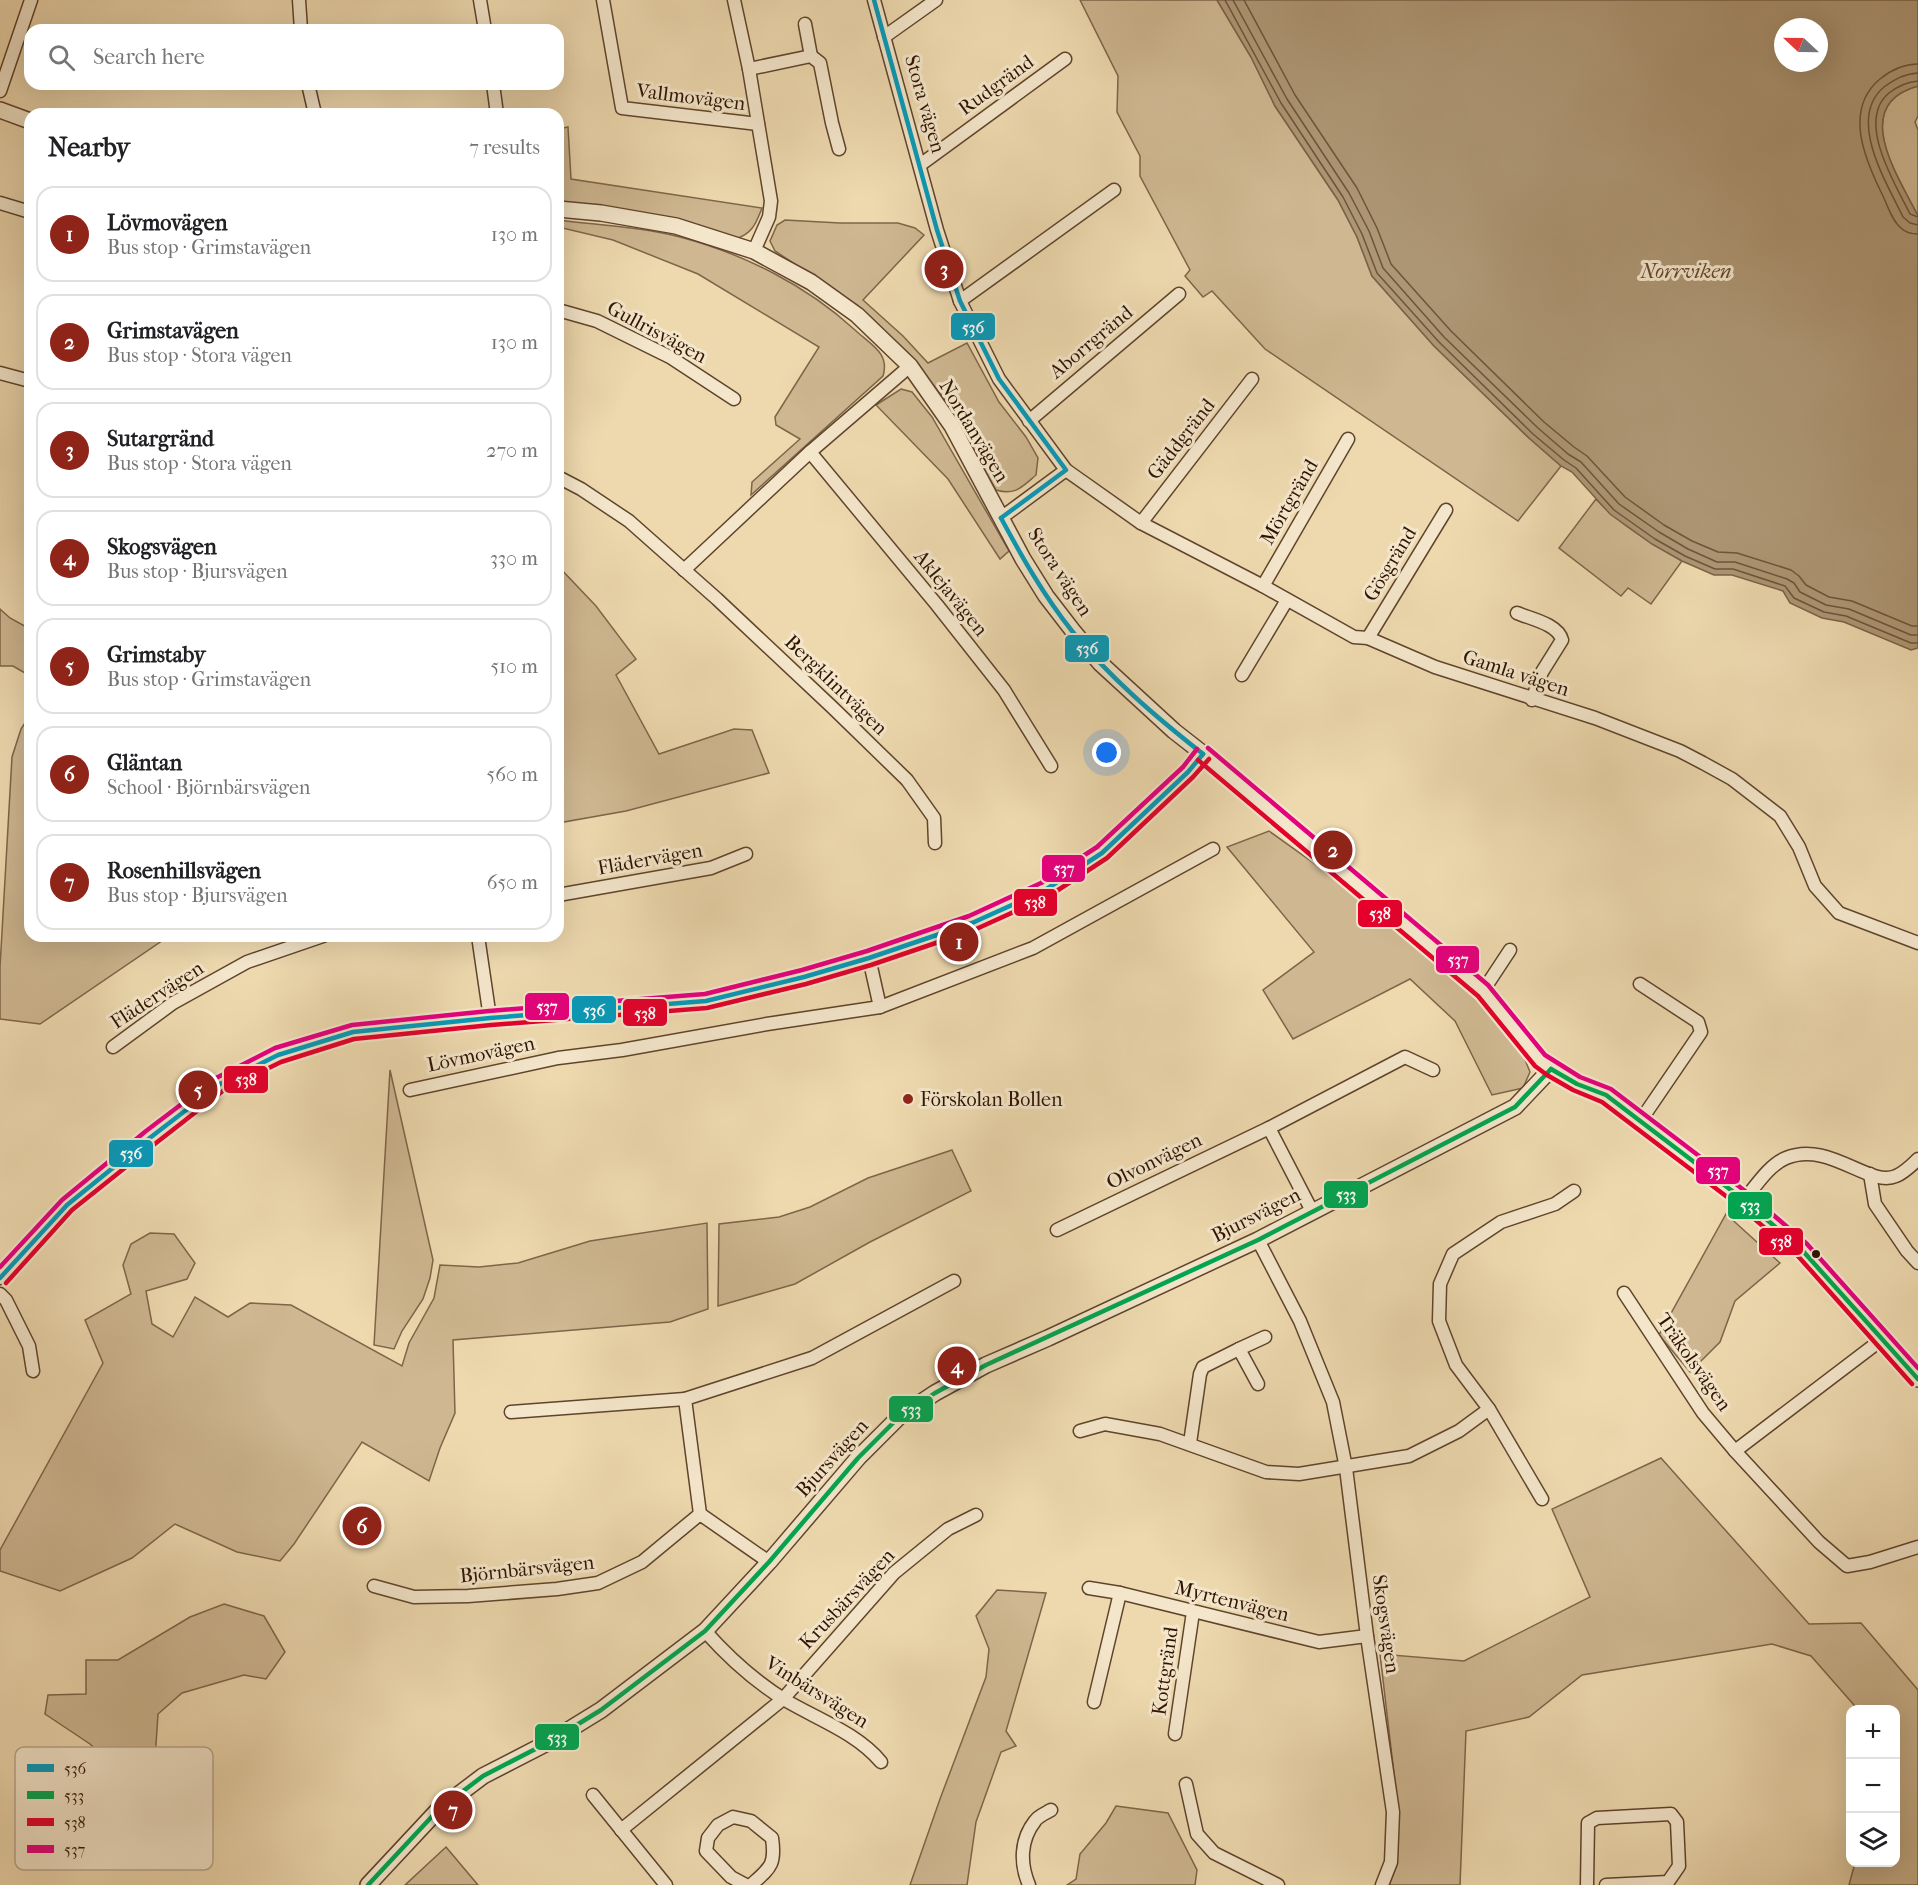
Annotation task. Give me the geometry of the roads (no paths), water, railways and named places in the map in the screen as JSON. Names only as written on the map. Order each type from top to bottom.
[{"type":"street","points":[[28,24],[31,0]]},
{"type":"street","points":[[299,0],[301,24]]},
{"type":"street","points":[[480,0],[484,24]]},
{"type":"street","name":"Vallmovägen","points":[[603,0],[622,108],[758,124]]},
{"type":"street","name":"Vallmovägen","points":[[734,0],[749,69],[771,201],[769,217],[754,251]]},
{"type":"street","name":"Stora vägen","points":[[874,0],[937,230],[960,301],[999,379],[1066,470],[1001,518],[1046,596],[1072,631],[1100,663],[1136,698],[1483,991],[1540,1060],[1551,1070],[1577,1084],[1606,1095],[1641,1120],[1744,1200],[1802,1250],[1918,1379]]},
{"type":"street","points":[[884,37],[936,0]]},
{"type":"street","points":[[805,24],[811,56],[820,63],[839,149]]},
{"type":"street","points":[[0,91],[24,35]]},
{"type":"street","name":"Vallmovägen","points":[[749,69],[811,56]]},
{"type":"street","name":"Rudgränd","points":[[920,165],[1065,58]]},
{"type":"street","points":[[309,90],[314,108]]},
{"type":"street","points":[[494,90],[496,108]]},
{"type":"street","points":[[0,110],[24,119]]},
{"type":"street","points":[[960,301],[1114,190]]},
{"type":"street","points":[[0,203],[24,210]]},
{"type":"street","name":"Nordanvägen","points":[[564,210],[601,213],[676,226],[754,251],[811,282],[857,315],[910,366],[952,426],[1001,518]]},
{"type":"street","name":"Aborrgränd","points":[[1029,421],[1179,294]]},
{"type":"street","name":"Gullrisvägen","points":[[564,312],[597,321],[670,357],[734,399]]},
{"type":"street","points":[[684,570],[810,452],[910,366]]},
{"type":"street","points":[[0,373],[24,379]]},
{"type":"street","name":"Gäddgränd","points":[[1142,523],[1252,379]]},
{"type":"street","name":"Mörtgränd","points":[[1263,586],[1348,439]]},
{"type":"street","name":"Aklejavägen","points":[[810,452],[1004,690],[1051,765]]},
{"type":"street","name":"Gamla vägen","points":[[1066,470],[1142,523],[1263,586],[1353,637],[1368,638],[1435,668],[1595,718],[1680,751],[1731,779],[1780,816],[1799,847],[1815,886],[1839,913],[1918,943]]},
{"type":"street","name":"Bergklintvägen","points":[[564,480],[629,521],[825,701],[907,780],[934,818],[935,843]]},
{"type":"street","name":"Gösgränd","points":[[1368,638],[1446,510]]},
{"type":"street","points":[[1242,675],[1287,600]]},
{"type":"street","points":[[1517,613],[1554,628],[1560,633],[1562,640],[1542,672],[1532,700]]},
{"type":"street","points":[[0,1278],[67,1205],[151,1137],[220,1084],[278,1055],[353,1032],[706,1000],[804,977],[869,958],[972,923],[1045,890],[1102,853],[1188,772],[1203,754]]},
{"type":"street","name":"Lövmovägen","points":[[410,1090],[558,1058],[622,1050],[767,1024],[880,1007],[1033,948],[1213,849]]},
{"type":"street","name":"Flädervägen","points":[[564,894],[711,868],[746,854]]},
{"type":"street","name":"Flädervägen","points":[[113,1047],[173,1003],[247,963],[305,942]]},
{"type":"street","points":[[479,942],[490,1018]]},
{"type":"street","points":[[1483,991],[1510,950]]},
{"type":"street","points":[[869,958],[880,1007]]},
{"type":"street","points":[[1640,984],[1698,1022],[1701,1032],[1641,1120]]},
{"type":"street","name":"Olvonvägen","points":[[1057,1230],[1269,1128],[1405,1057],[1433,1070]]},
{"type":"street","name":"Bjursvägen","points":[[368,1885],[438,1810],[483,1776],[549,1742],[601,1710],[705,1631],[769,1562],[858,1458],[899,1417],[986,1365],[1258,1240],[1515,1107],[1551,1070]]},
{"type":"street","points":[[1269,1128],[1312,1211]]},
{"type":"street","points":[[1744,1200],[1768,1171],[1785,1158],[1809,1153],[1829,1156],[1880,1178],[1896,1177],[1918,1159]]},
{"type":"street","points":[[1870,1174],[1875,1204],[1918,1263]]},
{"type":"street","points":[[1542,1499],[1489,1409],[1456,1365],[1439,1321],[1440,1284],[1453,1254],[1501,1222],[1554,1204],[1574,1191]]},
{"type":"street","name":"Skogsvägen","points":[[1258,1240],[1300,1321],[1333,1402],[1346,1468],[1367,1636],[1393,1812],[1391,1862],[1383,1885]]},
{"type":"street","points":[[511,1412],[685,1399],[812,1358],[954,1281]]},
{"type":"street","name":"Träkolsvägen","points":[[1624,1293],[1703,1413],[1819,1542],[1847,1566],[1870,1562],[1918,1547]]},
{"type":"street","points":[[0,1294],[6,1300],[29,1346],[33,1371]]},
{"type":"street","points":[[1190,1443],[1203,1367],[1266,1337]]},
{"type":"street","points":[[1735,1451],[1881,1340]]},
{"type":"street","points":[[1239,1349],[1258,1384]]},
{"type":"street","points":[[685,1399],[700,1514],[769,1562]]},
{"type":"street","points":[[1080,1431],[1104,1424],[1160,1434],[1266,1472],[1299,1474],[1409,1456],[1459,1431],[1489,1409]]},
{"type":"street","name":"Björnbärsvägen","points":[[374,1586],[414,1597],[468,1596],[557,1589],[598,1583],[642,1562],[700,1514]]},
{"type":"street","name":"Krusbärsvägen","points":[[621,1830],[783,1699],[894,1573],[948,1529],[976,1515]]},
{"type":"street","name":"Myrtenvägen","points":[[1089,1588],[1120,1593],[1318,1642],[1367,1636]]},
{"type":"street","points":[[1094,1702],[1120,1593]]},
{"type":"street","name":"Kottgränd","points":[[1175,1734],[1193,1612]]},
{"type":"street","name":"Vinbärsvägen","points":[[705,1631],[718,1646],[783,1699],[870,1748],[881,1762]]},
{"type":"street","points":[[1186,1784],[1197,1834],[1214,1853],[1278,1885]]},
{"type":"street","points":[[593,1795],[666,1885]]},
{"type":"street","points":[[1029,1885],[1022,1860],[1025,1839],[1036,1819],[1051,1810]]},
{"type":"street","points":[[1587,1885],[1588,1823],[1597,1818],[1671,1814],[1677,1822],[1679,1866],[1668,1882],[1606,1885]]},
{"type":"street","points":[[746,1885],[729,1881],[706,1851],[708,1838],[718,1825],[734,1817],[751,1821],[771,1838],[774,1855],[770,1868],[751,1885]]},
{"type":"water","name":"Norrviken","points":[[1217,0],[1918,0],[1918,86],[1897,95],[1886,109],[1882,125],[1891,162],[1918,216],[1918,648],[1911,650],[1844,622],[1822,618],[1790,603],[1783,591],[1732,575],[1714,575],[1652,544],[1610,514],[1572,472],[1561,466],[1529,438],[1434,346],[1372,276],[1357,237],[1338,200],[1275,106],[1251,57]]},
{"type":"place","name":"Sutargränd","points":[[944,269]]},
{"type":"place","name":"Grimstavägen","points":[[1333,850]]},
{"type":"place","name":"Lövmovägen","points":[[959,942]]},
{"type":"place","name":"Grimstaby","points":[[198,1090]]},
{"type":"place","name":"Förskolan Bollen","points":[[908,1099]]},
{"type":"place","name":"Skogsvägen","points":[[957,1366]]},
{"type":"place","name":"Gläntan","points":[[362,1526]]},
{"type":"place","name":"Rosenhillsvägen","points":[[453,1810]]}]
